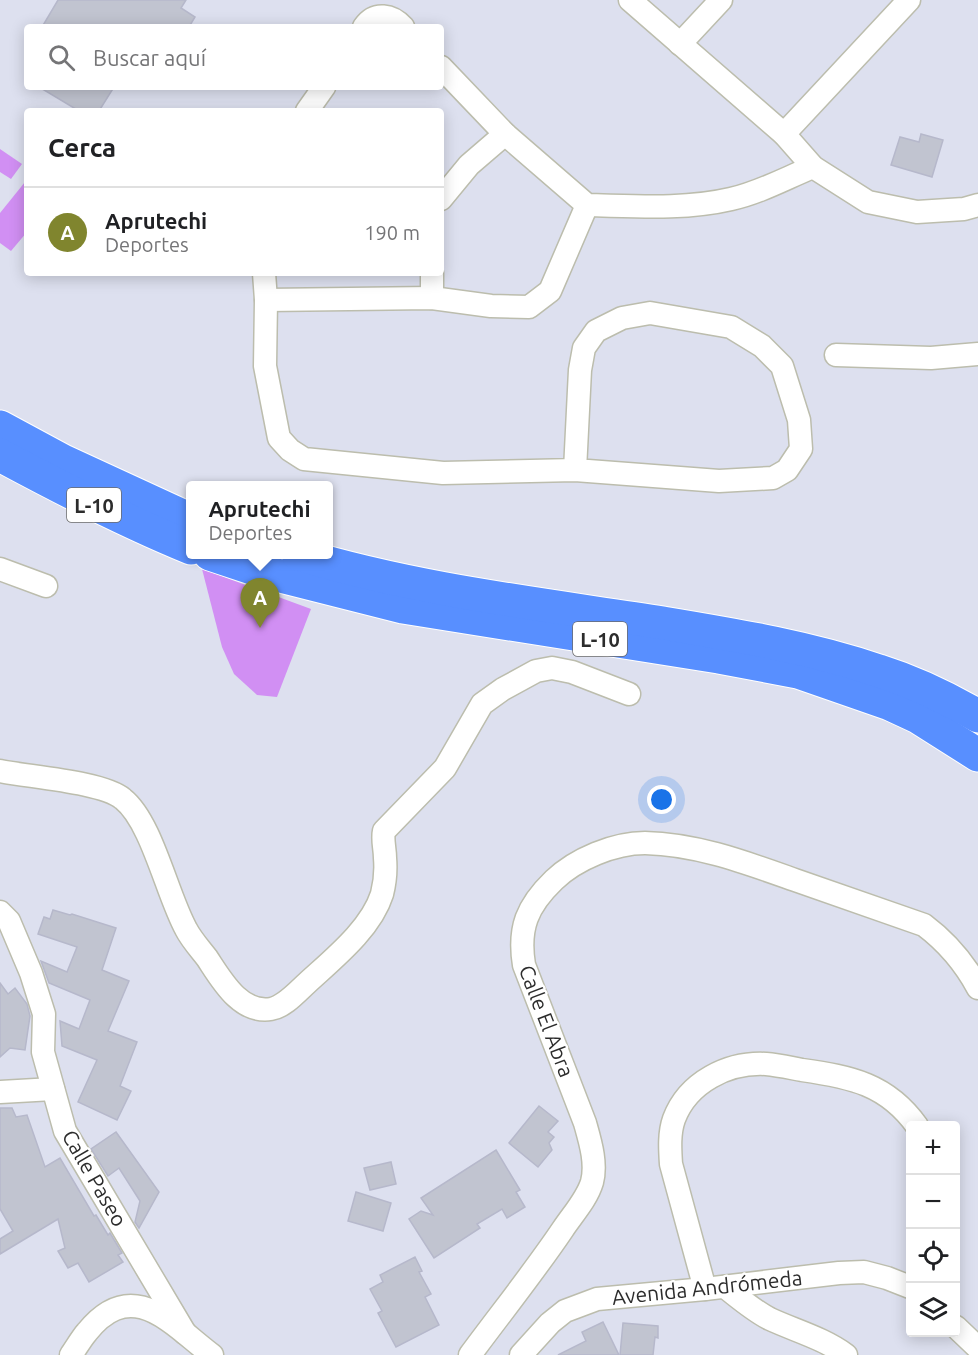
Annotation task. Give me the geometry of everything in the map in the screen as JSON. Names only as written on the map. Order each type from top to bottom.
[{"type":"highway","name":"L-10","points":[[0,427],[73,465],[186,518]]},
{"type":"highway","name":"L-10","points":[[0,455],[116,516],[186,546]]},
{"type":"highway","name":"L-10","points":[[224,559],[403,607],[719,657],[798,672],[890,704],[918,717],[978,754]]},
{"type":"highway","name":"L-10","points":[[311,559],[404,582],[714,632],[796,648],[879,671],[927,690],[978,716]]},
{"type":"street","points":[[630,0],[784,134],[813,167],[868,202],[917,212],[964,209],[978,205]]},
{"type":"street","points":[[680,44],[721,0]]},
{"type":"street","points":[[784,134],[909,0]]},
{"type":"street","points":[[366,24],[382,15],[394,18],[400,24]]},
{"type":"street","points":[[444,70],[505,134],[587,205],[672,207],[729,200],[753,193],[813,167]]},
{"type":"street","points":[[309,108],[322,90]]},
{"type":"street","points":[[444,195],[469,165],[505,134]]},
{"type":"street","points":[[266,300],[432,298],[491,306],[529,307],[550,291],[587,205]]},
{"type":"street","points":[[264,276],[265,366],[279,438],[290,450],[304,459],[442,473],[575,470],[719,481],[773,478],[787,470],[801,449],[799,420],[782,366],[762,346],[731,327],[650,313],[622,318],[596,332],[584,348],[580,370],[575,470]]},
{"type":"street","points":[[432,276],[432,298]]},
{"type":"street","points":[[836,355],[931,358],[978,354]]},
{"type":"street","points":[[0,568],[46,586]]},
{"type":"street","points":[[0,771],[93,787],[121,797],[138,817],[185,928],[229,991],[260,1009],[272,1009],[283,1004],[340,953],[359,932],[382,894],[386,868],[384,831],[445,768],[478,711],[488,699],[536,671],[552,668],[572,672],[629,694]]},
{"type":"street","name":"Calle El Abra","points":[[470,1355],[561,1232],[585,1197],[592,1182],[591,1143],[585,1123],[528,976],[521,949],[522,932],[527,914],[538,895],[562,873],[586,859],[615,847],[643,843],[687,847],[750,864],[924,926],[943,939],[956,952],[978,988]]},
{"type":"street","name":"Calle Paseo","points":[[0,912],[9,921],[38,993],[44,1014],[43,1052],[65,1131],[185,1333]]},
{"type":"street","points":[[846,1355],[831,1344],[769,1318],[715,1288],[671,1164],[669,1148],[674,1120],[687,1097],[697,1086],[713,1076],[748,1065],[766,1064],[854,1078],[892,1098],[913,1121]]},
{"type":"street","points":[[0,1092],[53,1089]]},
{"type":"street","name":"Avenida Andrómeda","points":[[521,1355],[550,1323],[565,1311],[597,1299],[839,1273],[864,1272],[906,1285]]},
{"type":"street","points":[[71,1355],[99,1320],[124,1305],[140,1306],[158,1314],[212,1355]]},
{"type":"street","points":[[960,1331],[978,1348]]},
{"type":"shaded area","points":[[0,149],[22,164],[11,179],[0,172]]},
{"type":"shaded area","points":[[24,183],[24,236],[11,251],[0,243],[0,213]]},
{"type":"shaded area","points":[[202,569],[311,609],[277,697],[257,695],[234,674],[222,647]]},
{"type":"building","points":[[58,0],[186,0],[181,8],[195,17],[191,24],[44,24]]},
{"type":"building","points":[[44,90],[112,90],[101,108],[74,108]]},
{"type":"building","points":[[921,134],[943,140],[932,177],[891,165],[900,137],[919,142]]},
{"type":"building","points":[[53,910],[116,928],[102,970],[129,981],[108,1031],[137,1042],[120,1086],[131,1091],[117,1120],[78,1102],[97,1060],[62,1046],[60,1021],[79,1029],[90,1000],[49,983],[41,961],[67,972],[77,947],[38,934],[44,917],[50,919]]},
{"type":"building","points":[[0,983],[8,994],[15,988],[27,1004],[30,1016],[25,1050],[10,1048],[0,1057]]},
{"type":"building","points":[[539,1106],[558,1121],[548,1132],[554,1137],[549,1143],[552,1150],[538,1167],[509,1143]]},
{"type":"building","points":[[0,1108],[12,1108],[16,1117],[27,1115],[45,1167],[60,1158],[94,1216],[96,1215],[108,1235],[110,1233],[122,1253],[118,1255],[123,1262],[89,1282],[78,1263],[68,1268],[58,1251],[65,1248],[58,1219],[0,1254],[0,1239],[13,1231],[0,1209]]},
{"type":"building","points":[[116,1132],[159,1192],[139,1228],[135,1222],[140,1201],[119,1168],[108,1176],[91,1149]]},
{"type":"building","points":[[496,1150],[520,1190],[516,1192],[525,1207],[507,1218],[502,1209],[477,1224],[480,1228],[434,1258],[409,1219],[421,1211],[433,1215],[421,1198]]},
{"type":"building","points":[[391,1162],[396,1184],[370,1190],[364,1168]]},
{"type":"building","points":[[356,1192],[391,1203],[383,1231],[348,1221]]},
{"type":"building","points":[[415,1257],[422,1271],[419,1272],[431,1294],[425,1297],[439,1325],[396,1347],[378,1313],[382,1311],[370,1289],[383,1282],[380,1275]]},
{"type":"building","points":[[603,1322],[619,1355],[558,1355],[586,1341],[582,1332]]},
{"type":"building","points":[[623,1323],[658,1326],[658,1338],[655,1337],[653,1355],[620,1355]]},
{"type":"place","name":"Aprutechi","points":[[260,628]]}]
